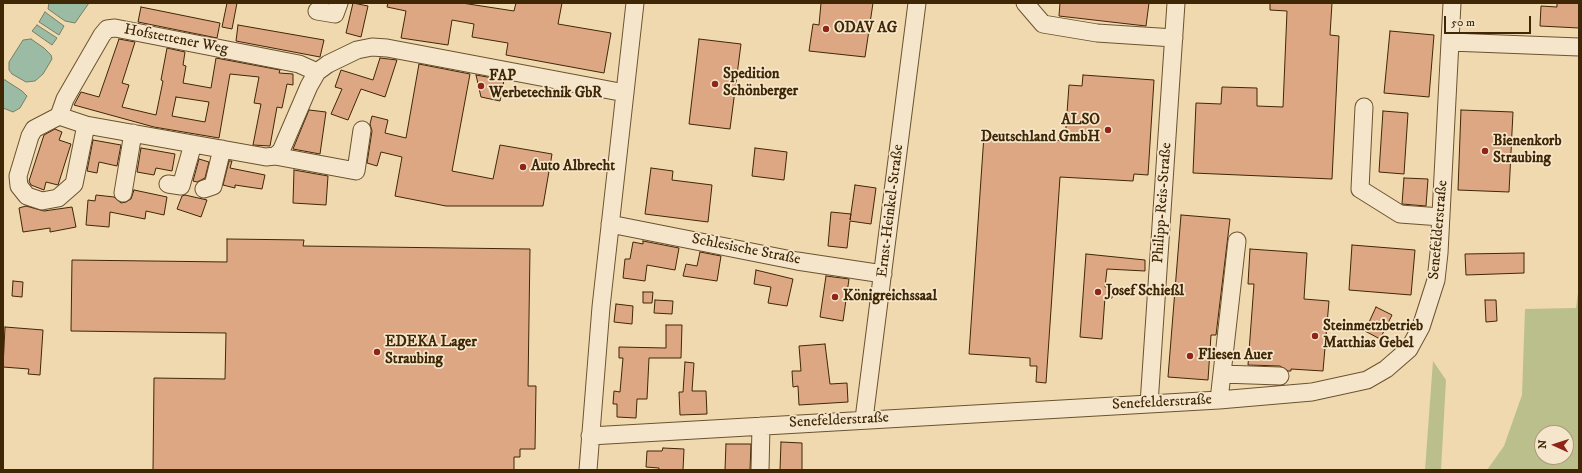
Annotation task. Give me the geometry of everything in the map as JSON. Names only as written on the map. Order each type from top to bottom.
[{"type":"street","points":[[317,11],[335,14],[339,3]]},
{"type":"street","points":[[588,470],[601,307],[635,3]]},
{"type":"street","name":"Ernst-Heinkel-Straße","points":[[864,419],[917,3]]},
{"type":"street","points":[[1026,3],[1043,24],[1097,33],[1174,38]]},
{"type":"street","name":"Philipp-Reis-Straße","points":[[1149,404],[1176,3]]},
{"type":"street","name":"Senefelderstraße","points":[[590,436],[864,419],[1219,400],[1312,392],[1346,386],[1367,380],[1386,369],[1409,349],[1421,327],[1436,280],[1441,216],[1452,3]]},
{"type":"street","name":"Hofstettener Weg","points":[[60,116],[65,99],[102,35],[107,29],[115,28],[299,64],[317,72]]},
{"type":"street","points":[[1450,42],[1579,47]]},
{"type":"street","points":[[276,156],[281,151],[309,86],[317,72],[328,64],[357,50],[372,47],[387,48],[625,92]]},
{"type":"street","points":[[1364,107],[1360,189],[1400,214],[1441,216]]},
{"type":"street","points":[[86,125],[74,184],[58,198],[42,201],[27,196],[19,186],[18,176],[30,136],[34,129],[60,116],[86,125],[133,134],[266,157],[276,156],[356,171],[362,130]]},
{"type":"street","points":[[123,193],[133,134]]},
{"type":"street","points":[[168,184],[181,186],[193,144]]},
{"type":"street","points":[[204,189],[213,186],[222,149]]},
{"type":"street","name":"Schlesische Straße","points":[[610,224],[797,260],[883,274]]},
{"type":"street","points":[[1219,400],[1237,241]]},
{"type":"street","points":[[1222,374],[1280,376]]},
{"type":"street","points":[[760,470],[761,426]]},
{"type":"shaded area","points":[[49,3],[89,3],[75,23],[65,21],[48,9]]},
{"type":"shaded area","points":[[45,12],[64,26],[59,35],[39,22]]},
{"type":"shaded area","points":[[37,25],[57,38],[52,45],[32,31]]},
{"type":"shaded area","points":[[31,39],[44,48],[51,55],[52,59],[43,74],[35,81],[26,82],[12,74],[9,70],[9,62],[23,40]]},
{"type":"shaded area","points":[[3,80],[27,96],[20,108],[13,112],[3,108]]},
{"type":"shaded area","points":[[1579,286],[1579,470],[1487,470],[1504,446],[1522,395],[1525,309],[1576,308]]},
{"type":"shaded area","points":[[1433,361],[1446,380],[1441,470],[1425,470]]},
{"type":"building","points":[[227,3],[237,3],[232,29],[222,27]]},
{"type":"building","points":[[353,3],[368,6],[361,37],[346,33]]},
{"type":"building","points":[[388,3],[462,3],[514,11],[516,3],[562,3],[558,24],[611,33],[604,73],[506,55],[508,43],[472,37],[474,24],[452,20],[448,45],[401,38],[406,11],[387,7]]},
{"type":"building","name":"ODAV AG","points":[[821,3],[873,3],[865,57],[809,51],[813,24],[819,25]]},
{"type":"building","points":[[1060,3],[1149,3],[1146,26],[1059,16]]},
{"type":"building","points":[[1270,3],[1332,3],[1330,35],[1339,36],[1332,179],[1193,173],[1196,103],[1221,104],[1222,87],[1257,88],[1257,106],[1283,107],[1287,11],[1270,10]]},
{"type":"building","points":[[1557,3],[1579,3],[1579,28],[1540,26],[1541,6],[1557,7]]},
{"type":"building","points":[[141,7],[220,23],[217,38],[138,22]]},
{"type":"building","points":[[238,25],[324,40],[320,57],[236,41]]},
{"type":"building","points":[[1390,31],[1434,35],[1429,97],[1384,93]]},
{"type":"building","points":[[119,39],[135,42],[122,83],[129,85],[122,107],[156,115],[163,81],[161,80],[167,48],[185,52],[183,65],[186,66],[183,83],[211,88],[216,58],[280,70],[279,73],[293,74],[293,85],[287,84],[282,108],[277,107],[270,146],[253,145],[261,104],[254,103],[259,77],[230,74],[219,138],[154,127],[74,105],[81,92],[99,97]],"holes":[[[176,97],[209,102],[205,122],[172,116]]]},
{"type":"building","name":"Spedition Schönberger","points":[[699,39],[741,44],[730,129],[689,124]]},
{"type":"building","points":[[380,58],[397,60],[385,97],[361,89],[348,120],[331,114],[342,89],[335,87],[341,70],[373,80]]},
{"type":"building","points":[[419,64],[470,74],[452,171],[493,179],[500,145],[552,154],[543,206],[446,206],[395,196],[402,157],[381,152],[377,166],[367,163],[372,131],[370,124],[372,116],[388,120],[385,133],[406,138]]},
{"type":"building","name":"FAP Werbetechnik GbR","points":[[476,75],[504,80],[500,101],[481,97]]},
{"type":"building","points":[[1083,75],[1154,80],[1148,175],[1134,174],[1133,181],[1060,177],[1046,383],[1036,382],[1037,366],[1030,366],[1030,358],[969,354],[984,135],[1065,141],[1069,85],[1082,86]]},
{"type":"building","points":[[309,110],[326,112],[320,154],[293,149]]},
{"type":"building","name":"Bienenkorb Straubing","points":[[1461,110],[1513,112],[1509,192],[1458,190]]},
{"type":"building","points":[[1383,111],[1408,113],[1404,174],[1379,172]]},
{"type":"building","points":[[55,129],[62,132],[59,140],[71,144],[58,185],[46,182],[44,190],[31,185],[29,181],[44,135]]},
{"type":"building","points":[[93,140],[121,145],[117,166],[99,162],[97,173],[87,171]]},
{"type":"building","points":[[141,148],[175,154],[172,171],[156,168],[154,175],[137,172]]},
{"type":"building","points":[[755,148],[787,152],[784,180],[752,176]]},
{"type":"building","points":[[199,159],[209,162],[205,178],[197,182],[193,181]]},
{"type":"building","points":[[229,161],[232,161],[230,168],[265,175],[262,189],[235,185],[235,188],[223,185]]},
{"type":"building","points":[[651,168],[673,171],[672,180],[712,185],[708,222],[645,214]]},
{"type":"building","points":[[294,170],[328,176],[326,205],[293,203]]},
{"type":"building","points":[[1404,178],[1428,179],[1426,206],[1402,204]]},
{"type":"building","points":[[855,185],[876,188],[871,224],[850,221],[847,248],[828,246],[831,212],[851,214]]},
{"type":"building","points":[[134,190],[167,197],[164,215],[146,211],[145,219],[110,212],[109,227],[86,225],[88,200],[95,201],[96,195],[114,197],[121,203],[126,202],[131,199]]},
{"type":"building","points":[[185,195],[207,200],[201,217],[177,209],[182,196]]},
{"type":"building","points":[[26,206],[44,211],[72,207],[76,227],[50,232],[50,228],[23,232],[19,208]]},
{"type":"building","points":[[1181,215],[1230,219],[1216,335],[1211,335],[1208,380],[1168,377]]},
{"type":"building","name":"EDEKA Lager Straubing","points":[[227,239],[304,240],[303,246],[530,249],[528,386],[536,386],[535,449],[520,449],[520,457],[514,457],[514,470],[153,470],[154,378],[225,379],[226,333],[71,331],[72,260],[227,262]]},
{"type":"building","points":[[643,241],[679,248],[675,270],[647,265],[645,281],[623,278],[625,259],[630,259],[633,242],[643,244]]},
{"type":"building","points":[[1352,245],[1415,250],[1411,295],[1349,290]]},
{"type":"building","points":[[1250,249],[1307,253],[1304,299],[1329,301],[1323,371],[1291,369],[1291,371],[1288,371],[1280,366],[1248,365],[1254,284],[1248,284]]},
{"type":"building","points":[[700,252],[721,256],[717,281],[683,276],[686,264],[697,266]]},
{"type":"building","points":[[1524,253],[1524,273],[1466,275],[1465,254]]},
{"type":"building","name":"Josef Schießl","points":[[1086,254],[1145,260],[1145,271],[1107,269],[1105,287],[1113,287],[1112,298],[1105,297],[1102,339],[1080,337]]},
{"type":"building","points":[[756,270],[793,279],[787,306],[768,303],[771,287],[754,284]]},
{"type":"building","name":"Königreichssaal","points":[[826,276],[849,279],[843,321],[820,317]]},
{"type":"building","points":[[13,281],[23,282],[22,297],[12,296]]},
{"type":"building","points":[[643,292],[653,292],[652,303],[643,303]]},
{"type":"building","points":[[655,300],[673,301],[672,314],[654,313]]},
{"type":"building","points":[[1485,300],[1496,300],[1497,321],[1486,322]]},
{"type":"building","points":[[616,304],[633,306],[632,324],[614,322]]},
{"type":"building","points":[[1376,307],[1392,315],[1380,339],[1365,331]]},
{"type":"building","points":[[666,325],[682,325],[681,358],[649,358],[647,399],[637,399],[636,418],[617,417],[617,404],[613,404],[614,391],[620,392],[623,358],[619,358],[619,347],[666,348]]},
{"type":"building","points":[[5,327],[43,330],[40,375],[28,374],[29,369],[3,367]]},
{"type":"building","points":[[825,344],[830,384],[847,383],[848,402],[799,405],[798,386],[793,387],[792,371],[801,371],[799,346]]},
{"type":"building","points":[[685,362],[694,363],[692,391],[706,391],[707,414],[680,415],[679,392],[683,392]]},
{"type":"building","points":[[781,442],[802,443],[802,470],[780,470]]},
{"type":"building","points":[[726,444],[751,444],[750,470],[725,470]]},
{"type":"building","points":[[663,448],[684,449],[683,470],[659,470],[659,468],[646,467],[647,451],[662,451]]},
{"type":"place","name":"ODAV AG","points":[[826,29]]},
{"type":"place","name":"Spedition Schönberger","points":[[715,84]]},
{"type":"place","name":"FAP Werbetechnik GbR","points":[[481,86]]},
{"type":"place","name":"ALSO Deutschland GmbH","points":[[1108,130]]},
{"type":"place","name":"Bienenkorb Straubing","points":[[1485,151]]},
{"type":"place","name":"Auto Albrecht","points":[[523,167]]},
{"type":"place","name":"Josef Schießl","points":[[1098,292]]},
{"type":"place","name":"Königreichssaal","points":[[835,297]]},
{"type":"place","name":"Steinmetzbetrieb Matthias Gebel","points":[[1315,336]]},
{"type":"place","name":"EDEKA Lager Straubing","points":[[377,352]]},
{"type":"place","name":"Fliesen Auer","points":[[1190,356]]}]
